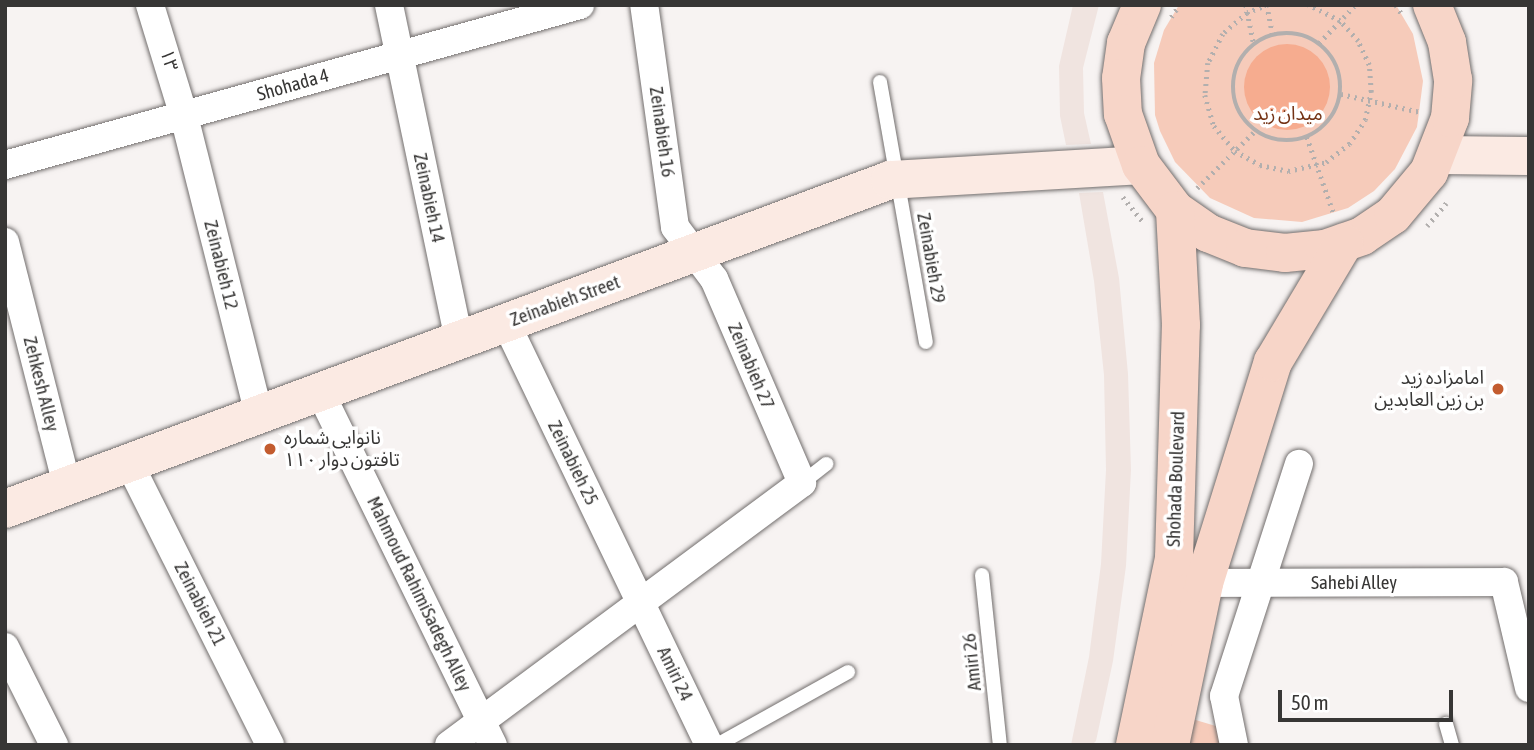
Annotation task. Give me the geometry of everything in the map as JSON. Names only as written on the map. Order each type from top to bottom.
[{"type":"main road","points":[[1142,5],[1126,43],[1121,78],[1124,166],[1192,193],[1208,233],[1245,248],[1285,253],[1315,251],[1336,221],[1393,215],[1455,155],[1447,42],[1455,5]]},
{"type":"main road","points":[[1419,13],[1447,42]]},
{"type":"main road","name":"Shohada Boulevard","points":[[1135,745],[1174,558],[1181,326],[1177,251],[1192,193]]},
{"type":"main road","points":[[1170,745],[1204,583],[1273,362],[1336,221]]},
{"type":"street","name":"۱۳","points":[[150,5],[161,33],[184,116]]},
{"type":"street","name":"Zeinabieh 14","points":[[389,5],[459,341]]},
{"type":"street","name":"Shohada 4","points":[[5,166],[580,5]]},
{"type":"street","name":"Zeinabieh 16","points":[[644,5],[675,227],[695,253]]},
{"type":"street","name":"Zeinabieh 12","points":[[184,116],[259,415]]},
{"type":"street","points":[[1455,155],[1529,156]]},
{"type":"street","name":"Zeinabieh Street","points":[[5,509],[898,180],[1124,166]]},
{"type":"street","name":"Zehkesh Alley","points":[[5,242],[67,486]]},
{"type":"street","name":"Zeinabieh 27","points":[[695,253],[714,279],[802,483]]},
{"type":"street","name":"Zeinabieh 25","points":[[506,323],[640,603]]},
{"type":"street","name":"Mahmoud RahimiSadegh Alley","points":[[320,392],[487,733]]},
{"type":"street","name":"Zeinabieh 21","points":[[129,463],[270,745]]},
{"type":"street","points":[[1234,745],[1224,695],[1299,464]]},
{"type":"street","points":[[449,745],[487,733],[640,603],[802,483]]},
{"type":"street","name":"Sahebi Alley","points":[[1204,583],[1504,582],[1525,651]]},
{"type":"street","name":"Amiri 24","points":[[640,603],[709,745]]},
{"type":"street","points":[[5,647],[54,745]]},
{"type":"street","points":[[1525,651],[1529,688]]},
{"type":"street","points":[[1180,695],[1224,695]]},
{"type":"lane","name":"Zeinabieh 29","points":[[880,82],[926,342]]},
{"type":"lane","points":[[802,483],[826,464]]},
{"type":"lane","name":"Amiri 26","points":[[982,575],[1000,745]]},
{"type":"lane","points":[[717,745],[848,672]]},
{"type":"lane","points":[[1446,724],[1452,745]]},
{"type":"path","points":[[1246,5],[1254,45]]},
{"type":"path","points":[[1273,35],[1267,5],[1247,13],[1230,26],[1217,43],[1208,63],[1205,84],[1210,116],[1220,135],[1235,151],[1269,168],[1288,171],[1317,166],[1342,151],[1355,137],[1370,101],[1371,83],[1366,57],[1358,41],[1340,21],[1308,5]]},
{"type":"path","points":[[1319,43],[1355,5]]},
{"type":"path","points":[[1396,5],[1419,13]]},
{"type":"path","points":[[1292,33],[1319,43],[1337,66],[1341,94],[1336,110],[1327,124],[1307,137],[1286,141],[1256,130],[1240,112],[1234,88],[1238,64],[1254,45],[1273,35],[1292,33]]},
{"type":"path","points":[[1341,94],[1420,112]]},
{"type":"path","points":[[1418,120],[1421,104]]},
{"type":"path","points":[[1192,193],[1256,130]]},
{"type":"path","points":[[1307,137],[1336,221]]},
{"type":"path","points":[[1418,234],[1453,193],[1455,155]]},
{"type":"path","points":[[1124,166],[1138,216],[1177,251]]},
{"type":"shaded area","points":[[1073,5],[1099,5],[1083,68],[1084,113],[1091,144],[1066,145],[1060,116],[1059,66]]},
{"type":"shaded area","points":[[1287,44],[1304,47],[1318,56],[1327,70],[1330,87],[1327,104],[1318,118],[1304,127],[1287,130],[1270,127],[1256,118],[1247,104],[1244,87],[1247,70],[1256,56],[1270,47]]},
{"type":"shaded area","points":[[1103,192],[1119,278],[1128,374],[1131,470],[1126,566],[1113,661],[1096,741],[1092,745],[1071,745],[1089,657],[1101,564],[1106,470],[1104,375],[1094,281],[1079,193]]},
{"type":"green space","name":"میدان زید","points":[[1179,5],[1396,5],[1413,34],[1423,81],[1417,127],[1395,169],[1374,191],[1348,208],[1302,222],[1254,218],[1210,198],[1175,162],[1155,115],[1154,63],[1164,30]]},
{"type":"green space","points":[[1189,718],[1219,727],[1222,745],[1184,745]]},
{"type":"place","name":"امامزاده زید بن زین العابدین","points":[[1498,389]]},
{"type":"place","name":"نانوایی شماره ۱۱۰ تافتون دوار","points":[[270,449]]}]
